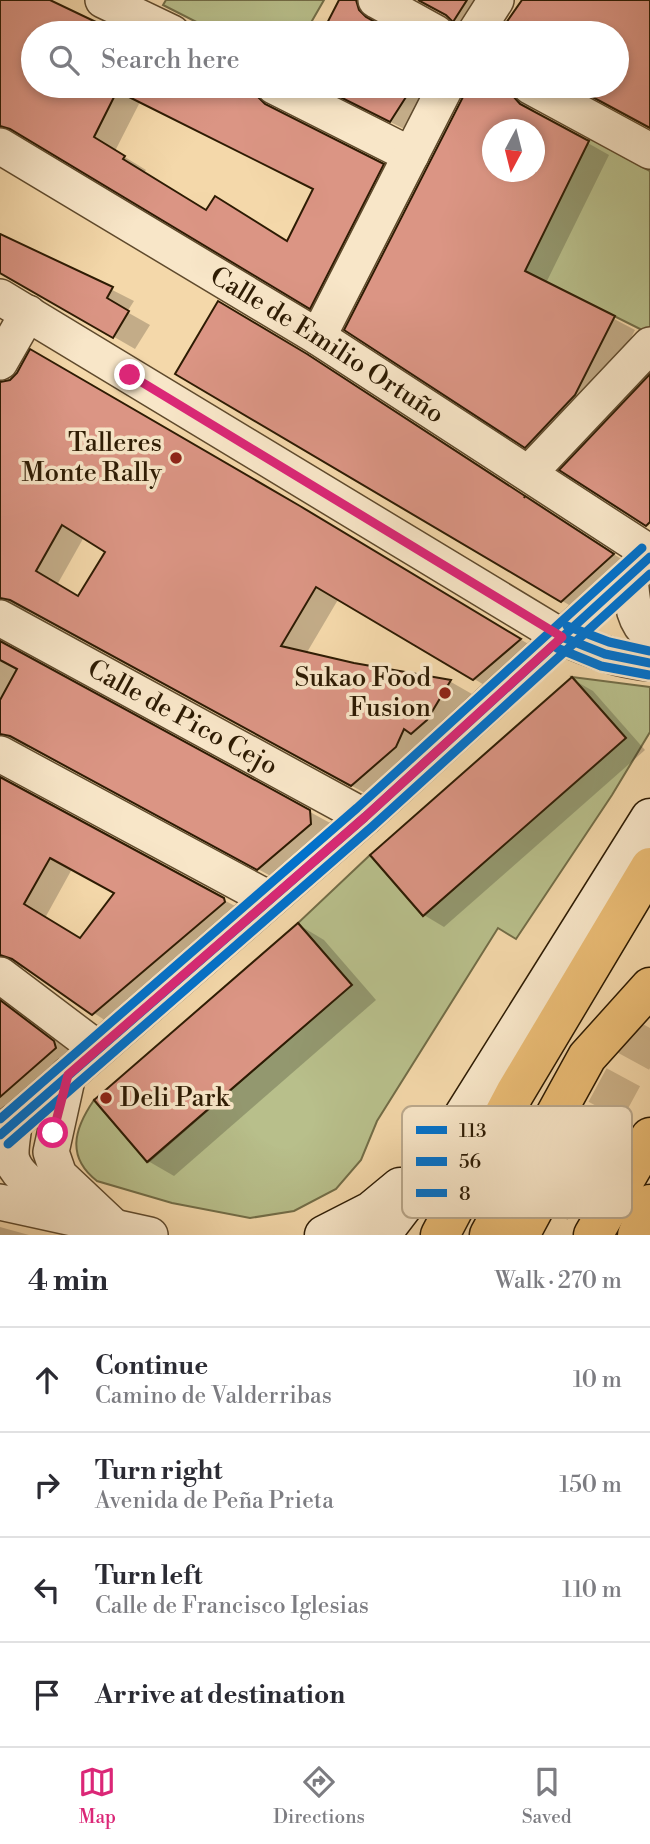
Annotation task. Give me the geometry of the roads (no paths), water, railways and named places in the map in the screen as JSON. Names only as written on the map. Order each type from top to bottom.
[{"type":"highway","points":[[507,1106],[650,867]]},
{"type":"highway","points":[[560,1106],[587,1057],[650,988]]},
{"type":"highway","points":[[588,1106],[650,988]]},
{"type":"highway","points":[[632,1168],[650,1137]]},
{"type":"highway","points":[[637,1235],[650,1205]]},
{"type":"highway","points":[[440,1235],[449,1218]]},
{"type":"highway","points":[[489,1235],[498,1218]]},
{"type":"highway","points":[[520,1235],[529,1218]]},
{"type":"highway","points":[[593,1235],[603,1218]]},
{"type":"main road","points":[[468,1106],[650,818]]},
{"type":"main road","points":[[324,1235],[371,1211],[402,1185]]},
{"type":"main road","points":[[381,1235],[402,1208]]},
{"type":"street","points":[[376,0],[414,21]]},
{"type":"street","points":[[483,21],[496,0]]},
{"type":"street","points":[[123,4],[152,21]]},
{"type":"street","points":[[298,98],[411,155]]},
{"type":"street","points":[[318,337],[440,98]]},
{"type":"street","points":[[552,98],[650,151]]},
{"type":"street","name":"Calle de Emilio Ortuño","points":[[0,146],[318,337],[529,473],[643,562]]},
{"type":"street","points":[[0,362],[14,305],[562,637],[604,655],[650,663]]},
{"type":"street","points":[[529,473],[650,345]]},
{"type":"street","points":[[112,1225],[60,1204],[24,1178],[12,1159],[7,1128],[365,817],[643,562]]},
{"type":"street","points":[[643,562],[632,606],[636,618],[650,635]]},
{"type":"street","name":"Calle de Pico Cejo","points":[[0,618],[365,817]]},
{"type":"street","points":[[0,754],[269,899]]},
{"type":"street","points":[[0,975],[98,1049]]},
{"type":"street","points":[[68,1075],[51,1152],[59,1175],[112,1225]]},
{"type":"street","points":[[0,1202],[150,1235]]},
{"type":"tunnel","points":[[608,1106],[650,1028]]},
{"type":"place","name":"Talleres Monte Rally","points":[[176,458]]},
{"type":"place","name":"Sukao Food Fusion","points":[[445,693]]},
{"type":"place","name":"Deli Park","points":[[106,1098]]}]
